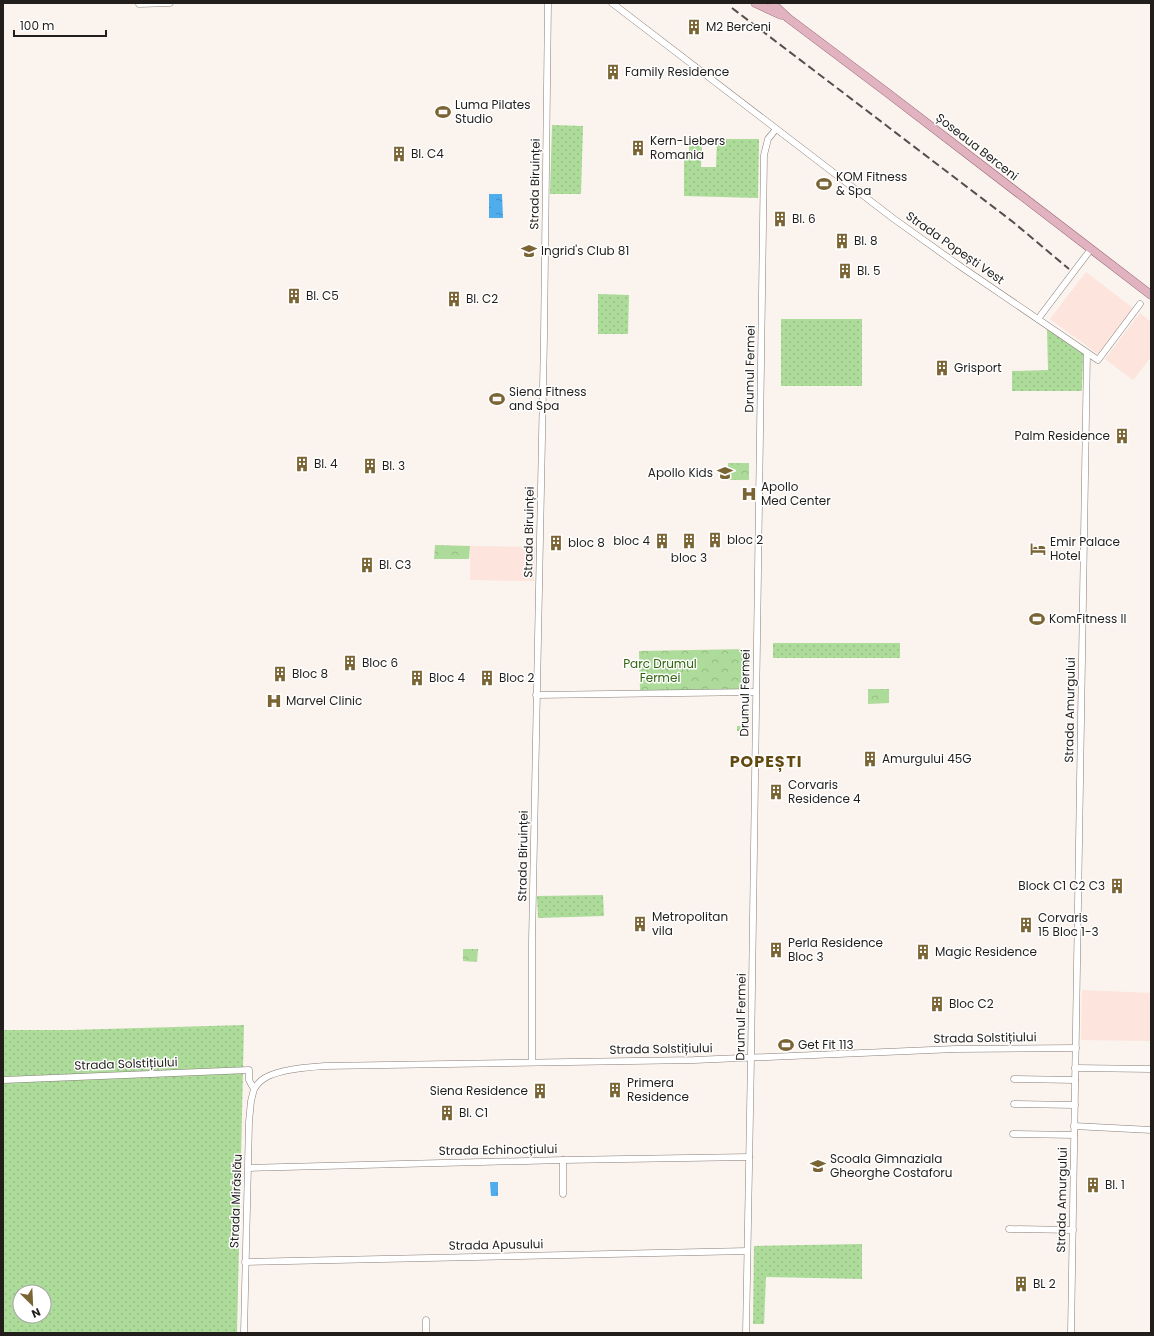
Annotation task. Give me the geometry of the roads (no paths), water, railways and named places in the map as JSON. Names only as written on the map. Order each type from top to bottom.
[{"type":"main road","name":"Șoseaua Berceni","points":[[755,3],[788,18]]},
{"type":"main road","name":"Șoseaua Berceni","points":[[772,3],[788,18],[890,94],[1151,295]]},
{"type":"street","points":[[139,4],[170,3]]},
{"type":"street","name":"Strada Biruinței","points":[[532,1062],[532,941],[536,695],[544,421],[548,3]]},
{"type":"street","name":"Strada Popești Vest","points":[[612,3],[894,219],[1087,353]]},
{"type":"street","name":"Drumul Fermei","points":[[746,1333],[764,155],[768,139],[776,129]]},
{"type":"street","points":[[1038,319],[1091,249]]},
{"type":"street","points":[[1087,353],[1098,360],[1140,304]]},
{"type":"street","name":"Strada Amurgului","points":[[1071,1333],[1087,353]]},
{"type":"street","points":[[536,695],[756,692]]},
{"type":"street","name":"Strada Solstițiului","points":[[254,1089],[262,1080],[276,1074],[307,1067],[333,1065],[694,1060],[955,1049],[1076,1048]]},
{"type":"street","points":[[1075,1068],[1151,1069]]},
{"type":"street","name":"Strada Solstițiului","points":[[3,1080],[249,1070]]},
{"type":"street","name":"Strada Mirăslău","points":[[244,1333],[249,1122],[254,1089],[249,1080],[249,1070]]},
{"type":"street","points":[[1014,1079],[1075,1080]]},
{"type":"street","points":[[1014,1104],[1075,1105]]},
{"type":"street","points":[[1074,1126],[1151,1130]]},
{"type":"street","points":[[1014,1134],[1074,1135]]},
{"type":"street","name":"Strada Echinocțiului","points":[[248,1168],[749,1157]]},
{"type":"street","points":[[563,1160],[563,1194]]},
{"type":"street","points":[[1009,1229],[1073,1230]]},
{"type":"street","name":"Strada Apusului","points":[[245,1262],[747,1251]]},
{"type":"street","points":[[426,1320],[426,1333]]},
{"type":"water","points":[[489,194],[502,194],[503,218],[489,218]]},
{"type":"water","points":[[490,1182],[498,1182],[498,1196],[491,1196]]},
{"type":"railway","points":[[732,8],[1013,222],[1069,269]]},
{"type":"place","name":"M2 Berceni","points":[[694,27]]},
{"type":"place","name":"Family Residence","points":[[613,72]]},
{"type":"place","name":"Luma Pilates Studio","points":[[443,112]]},
{"type":"place","name":"Kern-Liebers Romania","points":[[638,148]]},
{"type":"place","name":"Bl. C4","points":[[399,154]]},
{"type":"place","name":"KOM Fitness & Spa","points":[[824,184]]},
{"type":"place","name":"Bl. 6","points":[[780,219]]},
{"type":"place","name":"Bl. 8","points":[[842,241]]},
{"type":"place","name":"Ingrid's Club 81","points":[[529,251]]},
{"type":"place","name":"Bl. 5","points":[[845,271]]},
{"type":"place","name":"Bl. C5","points":[[294,296]]},
{"type":"place","name":"Bl. C2","points":[[454,299]]},
{"type":"place","name":"Grisport","points":[[942,368]]},
{"type":"place","name":"Siena Fitness and Spa","points":[[497,399]]},
{"type":"place","name":"Palm Residence","points":[[1122,436]]},
{"type":"place","name":"Bl. 4","points":[[302,464]]},
{"type":"place","name":"Bl. 3","points":[[370,466]]},
{"type":"place","name":"Apollo Kids","points":[[725,473]]},
{"type":"place","name":"Apollo Med Center","points":[[749,494]]},
{"type":"place","name":"bloc 2","points":[[715,540]]},
{"type":"place","name":"bloc 4","points":[[662,541]]},
{"type":"place","name":"bloc 3","points":[[689,541]]},
{"type":"place","name":"bloc 8","points":[[556,543]]},
{"type":"place","name":"Emir Palace Hotel","points":[[1038,549]]},
{"type":"place","name":"Bl. C3","points":[[367,565]]},
{"type":"place","name":"KomFitness II","points":[[1037,619]]},
{"type":"place","name":"Bloc 6","points":[[350,663]]},
{"type":"place","name":"Bloc 8","points":[[280,674]]},
{"type":"place","name":"Bloc 4","points":[[417,678]]},
{"type":"place","name":"Bloc 2","points":[[487,678]]},
{"type":"place","name":"Marvel Clinic","points":[[274,701]]},
{"type":"place","name":"Amurgului 45G","points":[[870,759]]},
{"type":"place","name":"Corvaris Residence 4","points":[[776,792]]},
{"type":"place","name":"Block C1 C2 C3","points":[[1117,886]]},
{"type":"place","name":"Metropolitan vila","points":[[640,924]]},
{"type":"place","name":"Corvaris 15 Bloc 1-3","points":[[1026,925]]},
{"type":"place","name":"Perla Residence Bloc 3","points":[[776,950]]},
{"type":"place","name":"Magic Residence","points":[[923,952]]},
{"type":"place","name":"Bloc C2","points":[[937,1004]]},
{"type":"place","name":"Get Fit 113","points":[[786,1045]]},
{"type":"place","name":"Primera Residence","points":[[615,1090]]},
{"type":"place","name":"Siena Residence","points":[[540,1091]]},
{"type":"place","name":"Bl. C1","points":[[447,1113]]},
{"type":"place","name":"Scoala Gimnaziala Gheorghe Costaforu","points":[[818,1166]]},
{"type":"place","name":"Bl. 1","points":[[1093,1185]]},
{"type":"place","name":"BL 2","points":[[1021,1284]]},
{"type":"district","name":"POPEȘTI","points":[[766,761]]},
{"type":"park label","name":"Parc Drumul Fermei","points":[[660,671]]}]
